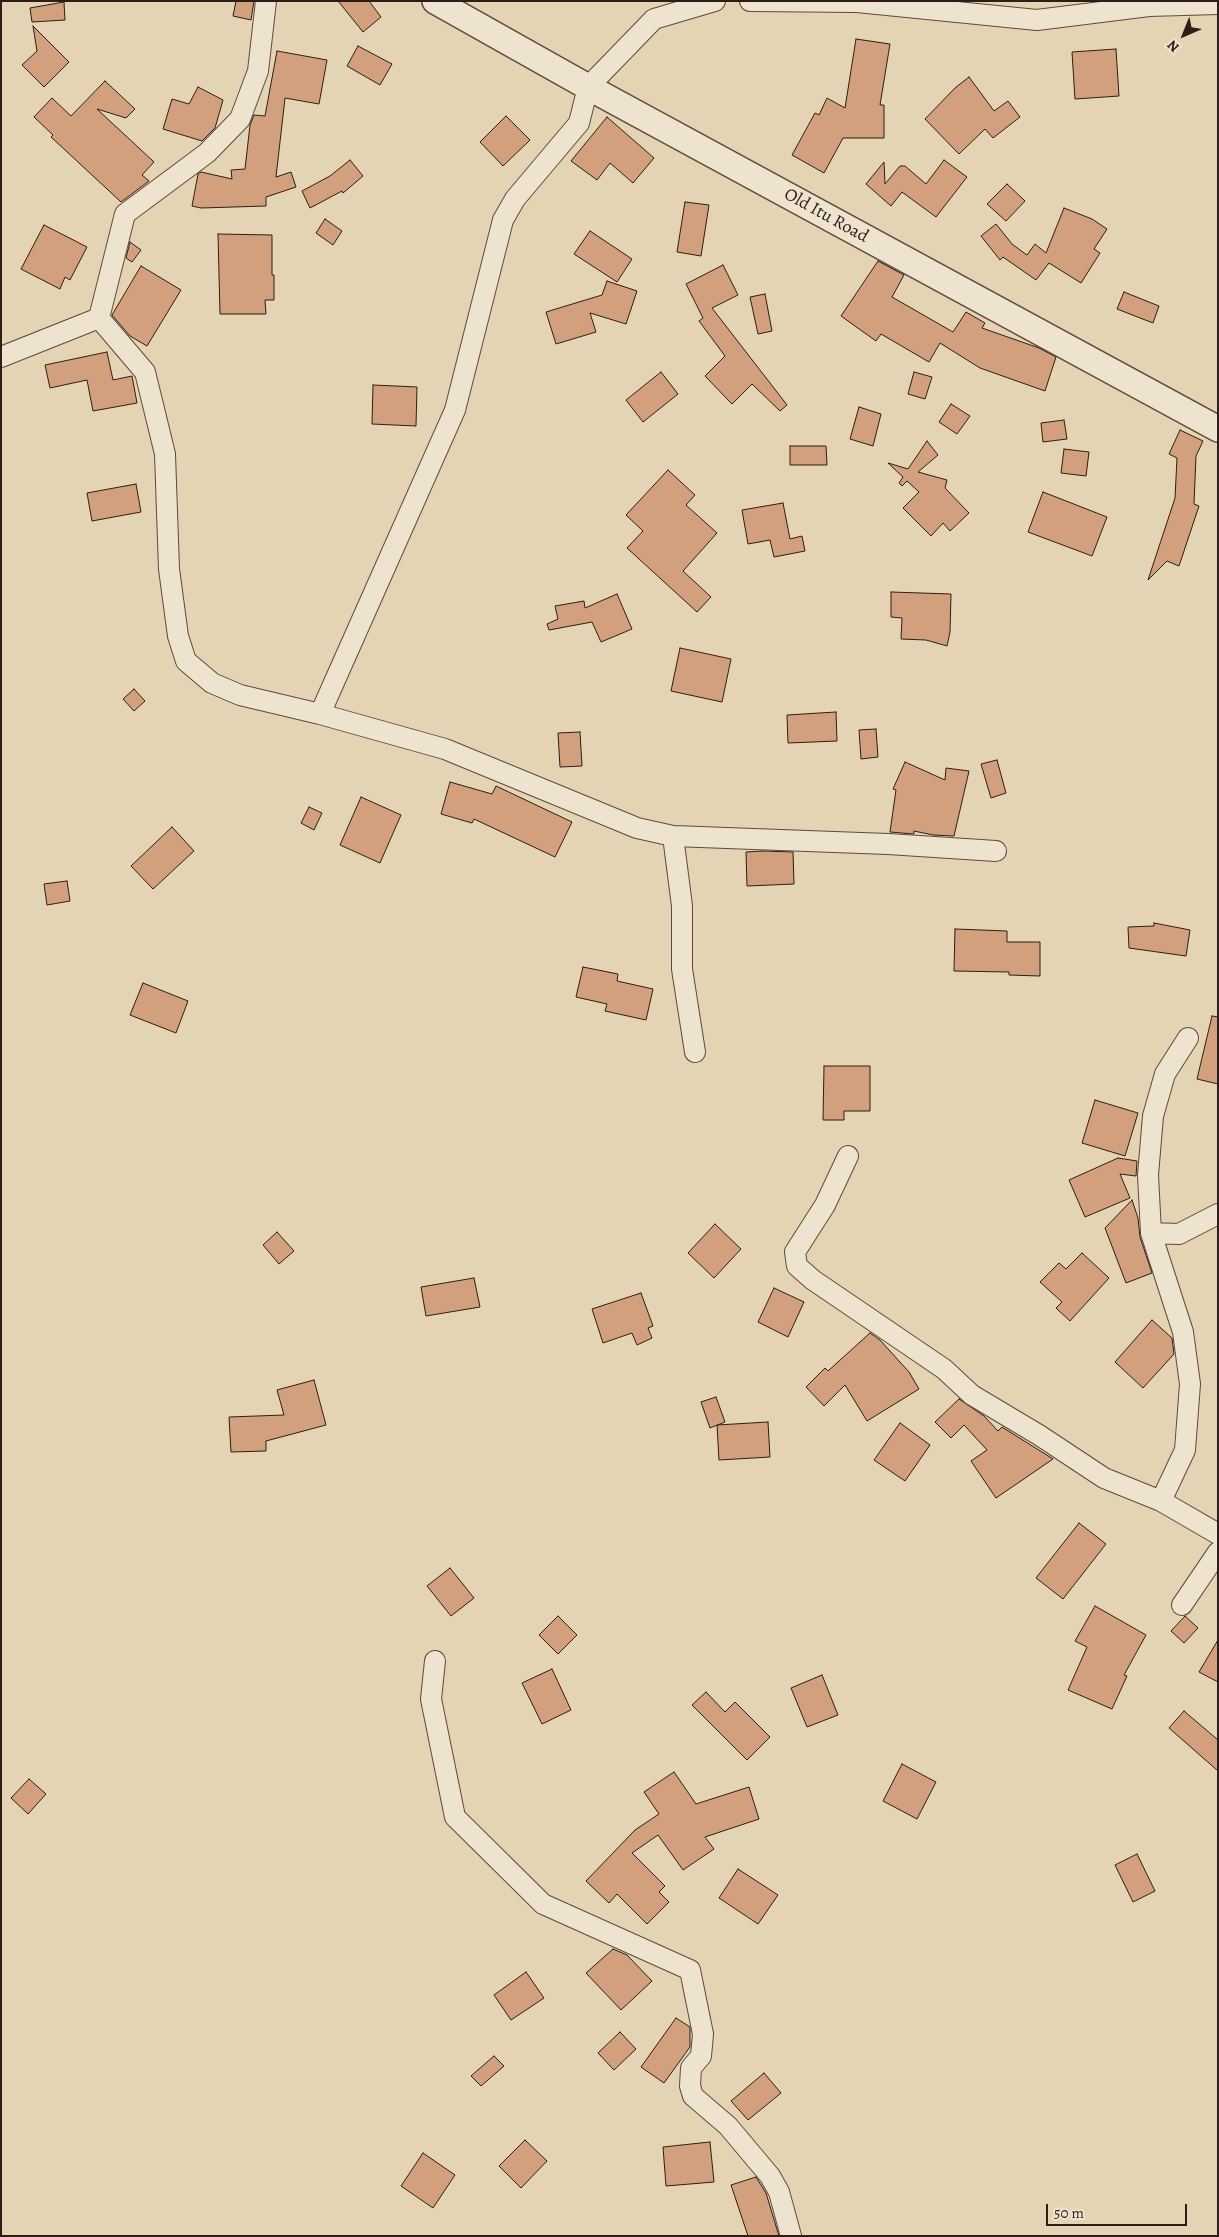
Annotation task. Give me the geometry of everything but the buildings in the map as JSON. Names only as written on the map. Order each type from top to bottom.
[{"type":"street","points":[[99,318],[125,214],[207,154],[240,119],[258,72],[266,1]]},
{"type":"street","name":"Old Itu Road","points":[[435,1],[588,87],[1218,429]]},
{"type":"street","points":[[320,714],[455,410],[503,220],[515,199],[579,122],[588,87],[654,19],[715,1]]},
{"type":"street","points":[[750,1],[857,2],[1037,20],[1149,6],[1218,4]]},
{"type":"street","points":[[1,357],[99,318]]},
{"type":"street","points":[[99,318],[145,372],[166,454],[169,569],[178,636],[186,661],[212,683],[240,695],[320,714],[445,749],[638,828],[673,836],[888,844],[996,851]]},
{"type":"street","points":[[673,836],[682,906],[682,969],[695,1052]]},
{"type":"street","points":[[1160,1501],[1185,1450],[1190,1384],[1182,1332],[1151,1234],[1148,1175],[1153,1116],[1165,1074],[1188,1038]]},
{"type":"street","points":[[848,1156],[825,1204],[795,1252],[797,1266],[813,1280],[944,1369],[972,1396],[1039,1435],[1104,1478],[1160,1501],[1218,1534]]},
{"type":"street","points":[[1151,1234],[1179,1234],[1218,1214]]},
{"type":"street","points":[[1182,1605],[1218,1552]]},
{"type":"street","points":[[435,1662],[431,1699],[455,1817],[543,1904],[690,1970],[703,2034],[701,2056],[691,2068],[690,2086],[693,2096],[728,2126],[770,2176],[779,2192],[790,2236]]}]
